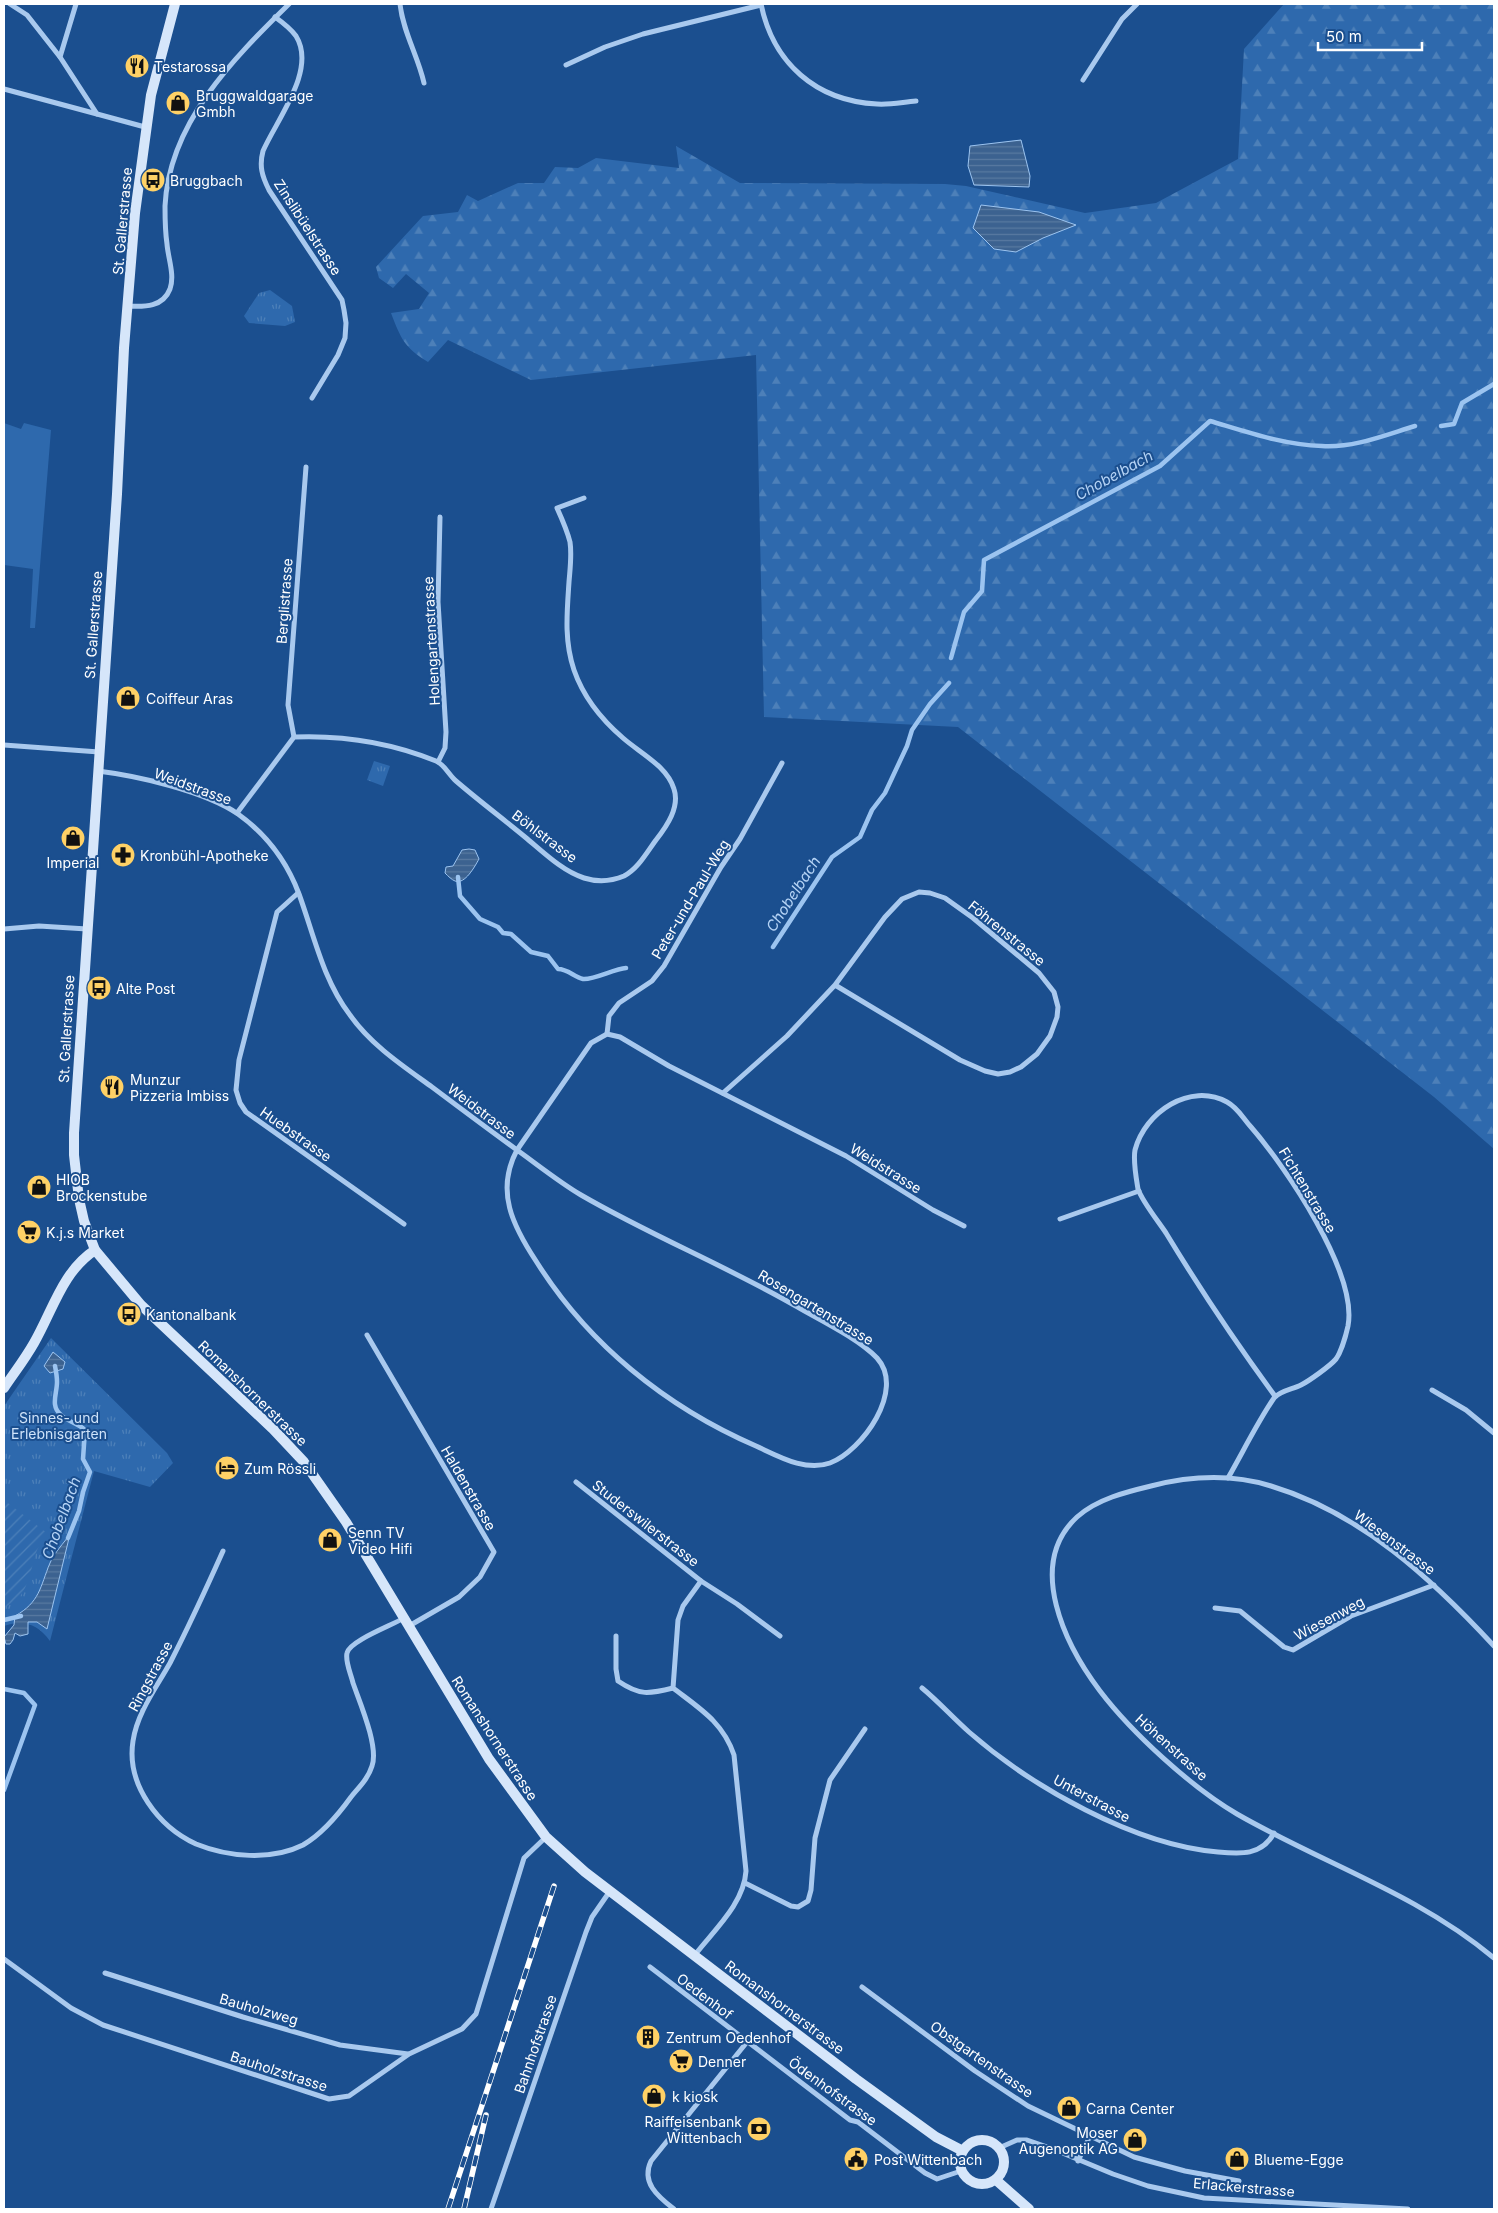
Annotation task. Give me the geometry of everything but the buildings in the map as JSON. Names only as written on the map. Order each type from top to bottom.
[{"type":"main road","name":"St. Gallerstrasse","points":[[95,1250],[84,1221],[79,1199],[74,1155],[79,1035],[117,494],[124,348],[135,213],[145,126],[160,54],[175,4]]},
{"type":"main road","points":[[4,1388],[34,1344],[66,1279],[75,1266],[95,1250]]},
{"type":"main road","name":"Romanshornerstrasse","points":[[95,1250],[147,1311],[273,1429],[304,1462],[346,1522],[489,1759],[546,1837],[565,1856],[694,1956],[936,2137],[963,2151]]},
{"type":"main road","points":[[980,2140],[990,2142],[999,2148],[1004,2165],[996,2180],[985,2184],[974,2183],[961,2171],[960,2161],[963,2151],[970,2143],[980,2140]]},
{"type":"main road","points":[[996,2180],[1029,2209]]},
{"type":"street","points":[[10,4],[27,15],[60,58],[97,114]]},
{"type":"street","points":[[60,58],[76,4]]},
{"type":"street","points":[[128,306],[151,306],[164,298],[170,291],[172,273],[166,237],[165,205],[175,155],[199,106],[228,68],[289,4]]},
{"type":"street","points":[[400,4],[402,23],[413,46],[424,83]]},
{"type":"street","points":[[566,64],[605,47],[643,34],[761,4],[768,30],[778,49],[793,70],[812,85],[860,102],[878,104],[916,101]]},
{"type":"street","points":[[1083,80],[1122,19],[1138,4]]},
{"type":"street","name":"Zinslibüelstrasse","points":[[275,17],[295,35],[303,56],[303,65],[295,87],[263,151],[260,162],[262,176],[269,190],[342,300],[346,323],[345,338],[338,355],[312,398]]},
{"type":"street","points":[[4,89],[145,126]]},
{"type":"street","name":"Berglistrasse","points":[[294,737],[288,705],[306,467]]},
{"type":"street","name":"Böhlstrasse","points":[[294,737],[351,737],[376,741],[438,762],[454,779],[567,870],[583,878],[607,880],[625,875],[644,856],[672,816],[675,797],[670,781],[659,767],[608,724],[583,689],[574,670],[568,646],[566,620],[571,556],[570,543],[558,508],[584,498]]},
{"type":"street","name":"Holengartenstrasse","points":[[438,762],[445,748],[446,732],[438,602],[440,517]]},
{"type":"street","points":[[237,814],[294,737]]},
{"type":"street","points":[[4,745],[99,752]]},
{"type":"street","name":"Peter-und-Paul-Weg","points":[[607,1034],[609,1016],[619,1003],[652,981],[664,966],[721,867],[740,839],[782,763]]},
{"type":"street","name":"Weidstrasse","points":[[97,771],[122,774],[211,801],[237,814],[271,844],[291,875],[333,990],[350,1016],[392,1058],[517,1150],[591,1043],[607,1034],[620,1037],[669,1066],[846,1156],[932,1210],[964,1226]]},
{"type":"street","name":"Föhrenstrasse","points":[[723,1093],[787,1036],[835,985],[885,917],[902,899],[919,892],[945,898],[973,918],[1039,973],[1054,992],[1058,1007],[1057,1017],[1050,1036],[1037,1054],[1021,1067],[1010,1072],[998,1074],[985,1071],[960,1060],[835,985]]},
{"type":"street","name":"Huebstrasse","points":[[298,893],[277,912],[239,1060],[236,1090],[240,1104],[246,1112],[404,1224]]},
{"type":"street","points":[[4,929],[39,926],[87,929]]},
{"type":"street","name":"Fichtenstrasse","points":[[1184,1097],[1216,1097],[1228,1103],[1238,1110],[1277,1157],[1318,1224],[1337,1267],[1350,1305],[1348,1329],[1336,1358],[1302,1384],[1275,1396],[1236,1344],[1139,1191],[1135,1151],[1140,1138],[1160,1112],[1184,1097]]},
{"type":"street","name":"Rosengartenstrasse","points":[[517,1150],[578,1193],[627,1220],[750,1280],[842,1333],[875,1356],[882,1364],[885,1379],[882,1408],[856,1446],[840,1458],[821,1466],[802,1465],[784,1459],[728,1434],[633,1372],[605,1349],[580,1322],[548,1282],[525,1245],[517,1227],[510,1209],[506,1182],[509,1166],[517,1150]]},
{"type":"street","points":[[1060,1219],[1139,1191]]},
{"type":"street","name":"Haldenstrasse","points":[[367,1335],[494,1552],[480,1577],[459,1597],[407,1622]]},
{"type":"street","points":[[1432,1390],[1466,1410],[1494,1433]]},
{"type":"street","points":[[1228,1478],[1275,1396]]},
{"type":"street","name":"Wiesenstrasse","points":[[1175,1480],[1228,1478],[1270,1485],[1328,1508],[1372,1535],[1434,1585],[1462,1611],[1494,1646]]},
{"type":"street","name":"Höhenstrasse","points":[[1175,1480],[1121,1493],[1092,1507],[1077,1518],[1063,1536],[1055,1554],[1053,1583],[1056,1605],[1066,1636],[1081,1665],[1122,1717],[1165,1759],[1235,1813],[1416,1903],[1465,1934],[1494,1958]]},
{"type":"street","name":"Studerswilerstrasse","points":[[576,1482],[701,1581],[737,1604],[780,1636]]},
{"type":"street","name":"Ringstrasse","points":[[223,1551],[192,1620],[141,1713],[133,1742],[135,1771],[149,1804],[162,1821],[174,1832],[208,1849],[245,1855],[280,1854],[302,1845],[332,1821],[365,1781],[374,1758],[368,1729],[348,1667],[347,1653],[350,1648],[366,1637],[407,1622]]},
{"type":"street","name":"Studerswilerstrasse","points":[[673,1688],[678,1620],[682,1606],[701,1581]]},
{"type":"street","name":"Wiesenweg","points":[[1215,1608],[1240,1611],[1284,1647],[1293,1650],[1351,1616],[1434,1585]]},
{"type":"street","points":[[616,1636],[618,1681],[632,1691],[649,1694],[673,1688],[721,1728],[729,1740],[734,1754],[746,1871],[745,1883],[738,1900],[694,1956]]},
{"type":"street","name":"Unterstrasse","points":[[922,1688],[969,1732],[1026,1774],[1123,1829],[1170,1844],[1208,1852],[1236,1854],[1252,1853],[1262,1848],[1274,1833]]},
{"type":"street","points":[[745,1883],[791,1906],[798,1907],[808,1901],[811,1890],[817,1829],[830,1780],[865,1730]]},
{"type":"street","name":"Bauholzstrasse","points":[[4,1959],[71,2008],[103,2026],[329,2099],[349,2096],[409,2054],[462,2028],[476,2014],[524,1858],[546,1837]]},
{"type":"street","name":"Bahnhofstrasse","points":[[491,2209],[586,1932],[592,1917],[610,1891]]},
{"type":"street","name":"Oedenhof","points":[[650,1967],[747,2042]]},
{"type":"street","name":"Bauholzweg","points":[[105,1973],[243,2017],[340,2044],[409,2054]]},
{"type":"street","name":"Obstgartenstrasse","points":[[862,1987],[974,2071],[1028,2106],[1134,2157],[1185,2171],[1239,2181]]},
{"type":"street","points":[[674,2209],[651,2187],[647,2178],[647,2169],[651,2161],[747,2042]]},
{"type":"street","name":"Ödenhofstrasse","points":[[747,2042],[850,2120],[858,2122],[930,2177],[943,2178],[961,2171]]},
{"type":"street","points":[[1078,2161],[1090,2136]]},
{"type":"street","name":"Erlackerstrasse","points":[[999,2148],[1016,2140],[1027,2140],[1053,2148],[1078,2161],[1148,2186],[1204,2198],[1330,2207],[1408,2209]]},
{"type":"green space","points":[[1284,4],[1494,4],[1494,1149],[1434,1097],[958,727],[764,717],[756,355],[531,380],[448,340],[428,362],[413,352],[404,342],[391,313],[419,309],[429,293],[406,274],[393,288],[379,278],[376,267],[423,216],[458,212],[467,195],[478,201],[518,183],[544,183],[555,167],[578,168],[596,158],[679,168],[676,146],[740,183],[945,184],[966,186],[1085,213],[1156,203],[1238,159],[1244,49]]},
{"type":"green space","points":[[270,290],[292,306],[295,322],[285,326],[249,323],[244,316],[259,293]]},
{"type":"green space","points":[[4,423],[21,429],[24,423],[51,430],[35,628],[30,628],[33,569],[4,565]]},
{"type":"green space","points":[[374,761],[390,766],[383,786],[367,780]]},
{"type":"green space","name":"Sinnes- und Erlebnisgarten","points":[[51,1338],[167,1453],[173,1463],[150,1487],[94,1471],[50,1641],[40,1630],[30,1624],[18,1623],[4,1626],[4,1406]]},
{"type":"green space","points":[[4,1500],[47,1533],[37,1550],[23,1592],[12,1604],[4,1607]]},
{"type":"shaded area","points":[[1021,140],[1030,176],[1029,187],[974,185],[968,166],[970,146]]},
{"type":"shaded area","points":[[981,205],[1039,212],[1076,225],[1043,238],[1016,252],[994,249],[973,228]]},
{"type":"shaded area","points":[[462,850],[475,850],[479,859],[472,870],[462,880],[450,878],[445,873],[446,867],[453,866]]},
{"type":"shaded area","points":[[53,1352],[65,1362],[63,1369],[50,1373],[44,1366]]},
{"type":"shaded area","points":[[70,1534],[47,1629],[37,1622],[28,1622],[28,1634],[20,1636],[15,1633],[10,1644],[6,1644],[4,1637],[14,1625],[15,1616],[30,1605],[41,1587],[52,1559]]},
{"type":"waterway","name":"Chobelbach","points":[[1441,426],[1454,424],[1462,403],[1494,384]]},
{"type":"waterway","name":"Chobelbach","points":[[951,658],[964,612],[982,591],[984,560],[1160,466],[1210,421],[1280,441],[1322,446],[1358,443],[1415,426]]},
{"type":"waterway","name":"Chobelbach","points":[[773,947],[832,857],[860,837],[872,810],[885,793],[907,746],[912,730],[930,704],[949,683]]},
{"type":"waterway","name":"Chobelbach","points":[[458,877],[460,896],[480,919],[498,927],[503,933],[511,934],[531,952],[548,956],[558,969],[565,970],[577,977],[588,979],[626,968]]},
{"type":"waterway","name":"Chobelbach","points":[[55,1366],[57,1382],[56,1408],[64,1417],[85,1430],[83,1459],[90,1472],[79,1511],[68,1538]]},
{"type":"waterway","name":"Chobelbach","points":[[4,1620],[21,1616]]},
{"type":"waterway","name":"Chobelbach","points":[[4,1689],[24,1693],[35,1705],[4,1790]]},
{"type":"railway","points":[[448,2209],[554,1886]]},
{"type":"railway","points":[[464,2209],[486,2115]]},
{"type":"place","name":"Testarossa","points":[[137,66]]},
{"type":"place","name":"Bruggwaldgarage Gmbh","points":[[178,103]]},
{"type":"place","name":"Bruggbach","points":[[153,180]]},
{"type":"place","name":"Coiffeur Aras","points":[[128,698]]},
{"type":"place","name":"Imperial","points":[[73,838]]},
{"type":"place","name":"Kronbühl-Apotheke","points":[[123,855]]},
{"type":"place","name":"Alte Post","points":[[99,988]]},
{"type":"place","name":"Munzur Pizzeria Imbiss","points":[[112,1087]]},
{"type":"place","name":"HIOB Brockenstube","points":[[39,1187]]},
{"type":"place","name":"K.j.s Market","points":[[29,1232]]},
{"type":"place","name":"Kantonalbank","points":[[129,1314]]},
{"type":"place","name":"Zum Rössli","points":[[227,1468]]},
{"type":"place","name":"Senn TV Video Hifi","points":[[330,1540]]},
{"type":"place","name":"Zentrum Oedenhof","points":[[648,2037]]},
{"type":"place","name":"Denner","points":[[681,2061]]},
{"type":"place","name":"k kiosk","points":[[654,2096]]},
{"type":"place","name":"Carna Center","points":[[1069,2108]]},
{"type":"place","name":"Raiffeisenbank Wittenbach","points":[[759,2129]]},
{"type":"place","name":"Moser Augenoptik AG","points":[[1135,2140]]},
{"type":"place","name":"Post Wittenbach","points":[[856,2159]]},
{"type":"place","name":"Blueme-Egge","points":[[1237,2159]]}]
